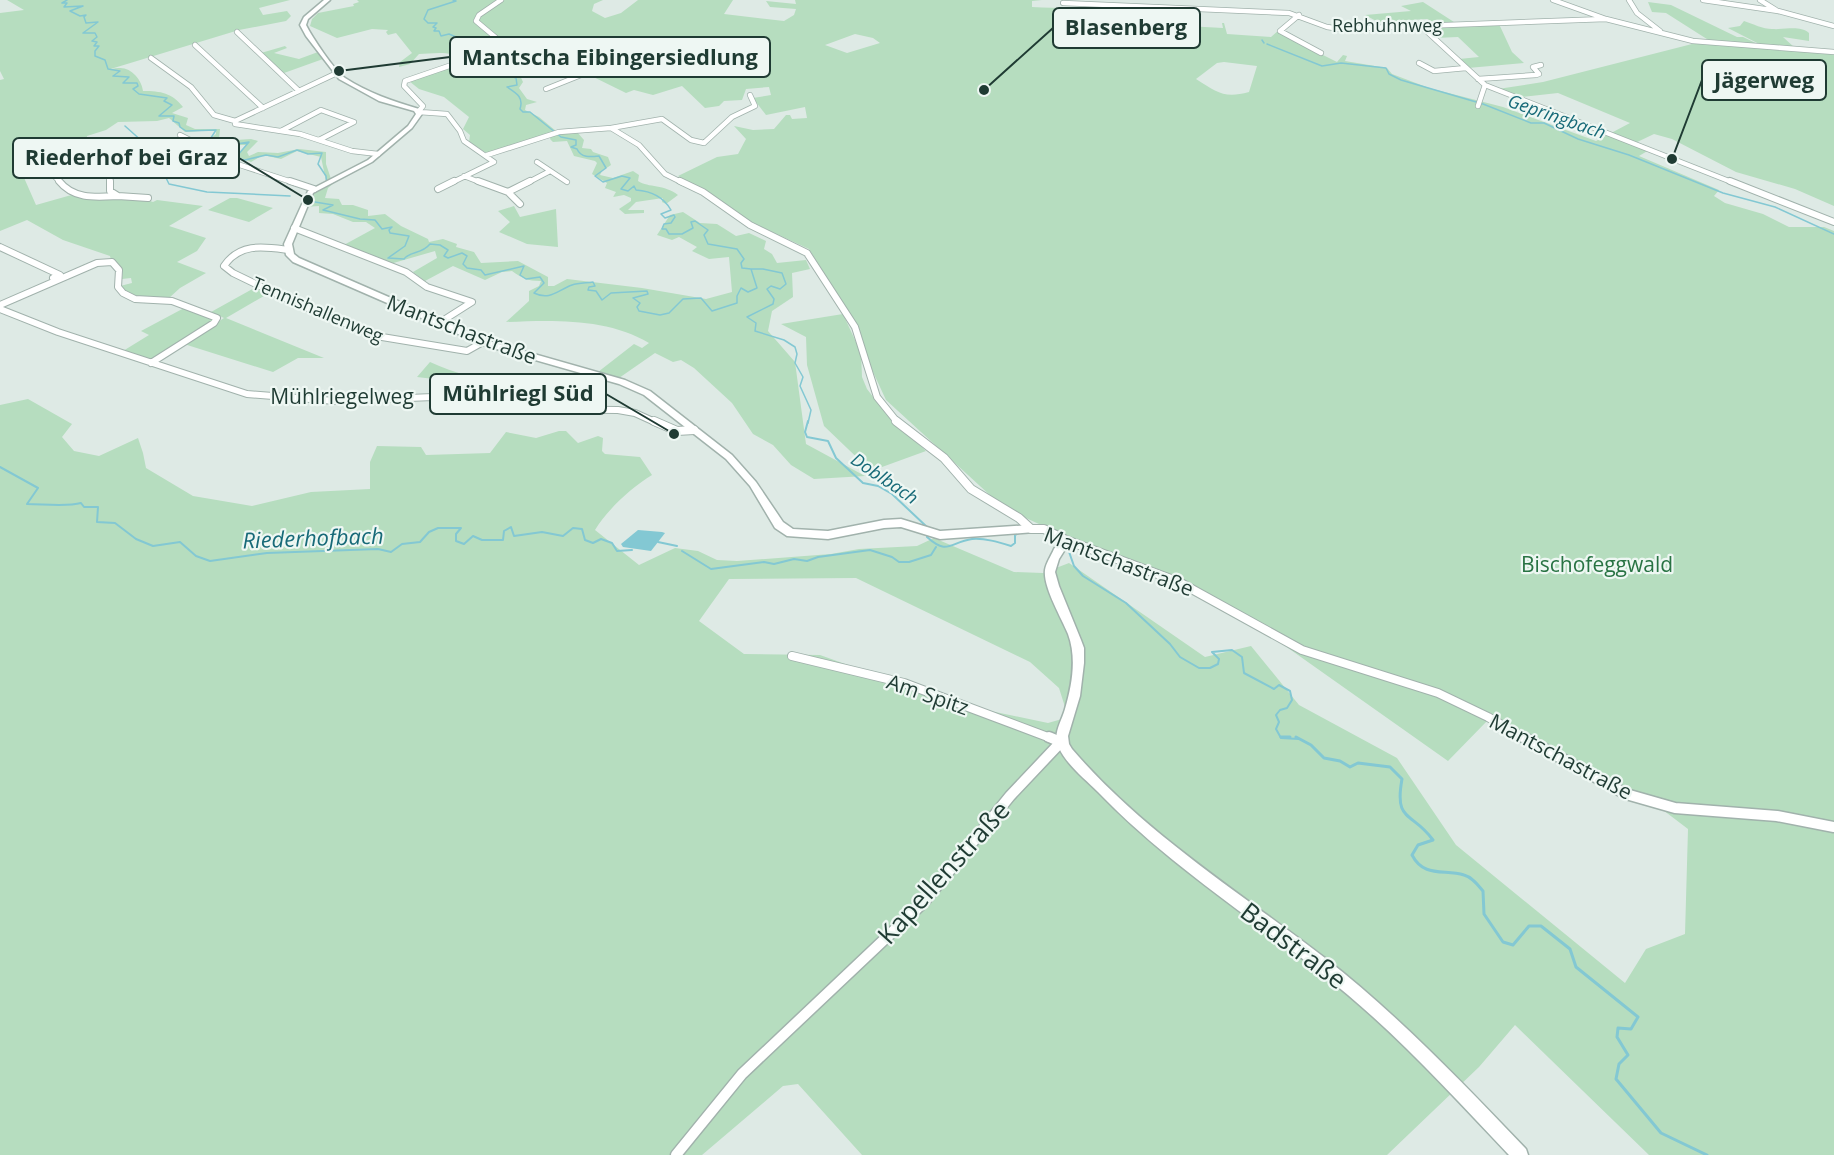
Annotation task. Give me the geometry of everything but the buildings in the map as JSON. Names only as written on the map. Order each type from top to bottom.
[{"type":"street","points":[[327,0],[306,18],[303,25],[337,74],[376,98],[419,112],[447,114],[464,141],[494,162],[438,189]]},
{"type":"street","points":[[501,0],[479,15],[476,21],[501,42],[521,49],[516,52]]},
{"type":"street","points":[[1555,0],[1606,19],[1693,41],[1834,52]]},
{"type":"street","points":[[1629,0],[1637,13],[1666,35]]},
{"type":"street","points":[[1703,0],[1778,12],[1834,26]]},
{"type":"street","points":[[1760,0],[1778,12]]},
{"type":"street","name":"Rebhuhnweg","points":[[1063,3],[1299,15],[1324,26],[1337,28],[1606,19]]},
{"type":"street","points":[[1299,15],[1280,31],[1321,53]]},
{"type":"street","points":[[1421,26],[1485,85],[1834,222]]},
{"type":"street","points":[[237,32],[299,91]]},
{"type":"street","points":[[195,45],[263,108]]},
{"type":"street","points":[[289,250],[289,240],[307,195],[325,183],[363,165],[410,128],[423,106],[406,91],[405,81],[490,53],[516,52],[572,67],[580,72],[581,75],[546,89]]},
{"type":"street","points":[[151,58],[190,87],[214,115],[235,121],[235,124],[281,131],[352,151],[378,154]]},
{"type":"street","points":[[1419,63],[1432,70],[1466,68]]},
{"type":"street","points":[[1478,79],[1538,75],[1533,67],[1541,65]]},
{"type":"street","points":[[235,121],[337,74]]},
{"type":"street","points":[[1479,104],[1485,85]]},
{"type":"street","points":[[487,155],[559,132],[611,128],[662,119],[691,140],[704,143],[732,117],[755,105],[750,95]]},
{"type":"street","points":[[281,131],[321,110],[354,122],[319,140]]},
{"type":"street","points":[[611,128],[639,145],[665,174],[703,192],[750,225],[804,250],[855,327],[861,340],[874,391],[883,407],[944,459],[967,486],[988,501],[1026,521],[1032,529]]},
{"type":"street","points":[[180,135],[240,165],[314,189]]},
{"type":"street","points":[[118,196],[110,191],[110,176],[107,169],[90,145],[40,162],[52,172],[62,186],[88,198],[118,196],[148,198]]},
{"type":"street","points":[[537,162],[567,182]]},
{"type":"street","points":[[508,192],[550,171]]},
{"type":"street","points":[[465,176],[508,192],[520,204]]},
{"type":"street","points":[[294,228],[406,272],[427,287],[472,302],[439,323]]},
{"type":"street","name":"Tennishallenweg","points":[[289,250],[279,251],[256,246],[228,260],[224,266],[233,273],[291,301],[376,336],[467,351],[483,342]]},
{"type":"street","points":[[0,247],[60,275],[0,302]]},
{"type":"street","name":"Mantschastraße","points":[[289,250],[292,257],[302,263],[483,342],[638,388],[660,401],[738,467],[753,484],[779,525],[791,533],[828,535],[901,523],[927,532],[953,535],[1032,529],[1054,532],[1066,540],[1179,582],[1302,650],[1438,693],[1488,717],[1626,794],[1675,808],[1777,816],[1834,827]]},
{"type":"street","points":[[0,302],[97,263],[112,262],[119,270],[118,287],[124,294],[141,300],[178,302],[217,318],[214,323],[151,363]]},
{"type":"street","name":"Mühlriegelweg","points":[[0,309],[58,332],[238,392],[265,397],[335,401],[433,397],[519,409],[618,410],[635,413],[677,431],[694,430]]},
{"type":"street","points":[[1061,742],[1076,678],[1078,650],[1071,625],[1049,575],[1051,566],[1066,540]]},
{"type":"street","name":"Am Spitz","points":[[792,656],[904,683],[1061,742]]},
{"type":"street","name":"Kapellenstraße","points":[[676,1155],[742,1074],[924,902],[1010,796],[1061,742]]},
{"type":"street","name":"Badstraße","points":[[1061,742],[1066,751],[1103,791],[1153,837],[1320,963],[1386,1018],[1520,1155]]},
{"type":"green space","points":[[7,0],[290,0],[259,8],[263,15],[287,11],[291,16],[286,21],[239,30],[104,71],[123,68],[132,72],[143,91],[166,94],[179,102],[183,107],[172,113],[188,118],[186,125],[195,129],[220,129],[219,139],[221,141],[251,139],[258,141],[247,152],[249,156],[258,152],[278,153],[299,149],[326,152],[326,164],[331,179],[326,181],[321,157],[297,151],[281,159],[263,155],[251,162],[236,156],[246,145],[212,145],[210,139],[216,134],[216,130],[185,132],[169,118],[157,121],[118,122],[106,130],[87,136],[86,146],[18,164],[36,205],[75,194],[203,206],[169,226],[206,238],[197,251],[177,262],[206,273],[180,288],[169,298],[143,298],[130,294],[120,286],[132,283],[131,278],[122,279],[121,267],[111,260],[110,256],[63,240],[27,220],[0,231],[0,80],[4,79],[0,71],[0,13],[24,10]]},
{"type":"green space","name":"Bischofeggwald","points":[[357,0],[603,0],[594,4],[592,11],[605,18],[621,13],[638,0],[733,0],[724,14],[784,21],[794,15],[796,9],[770,7],[766,1],[796,4],[795,0],[1042,0],[1032,1],[1032,7],[1137,8],[1140,17],[1163,18],[1168,25],[1223,28],[1222,23],[1224,23],[1227,34],[1271,37],[1279,30],[1281,34],[1337,62],[1343,55],[1347,56],[1345,61],[1387,68],[1392,74],[1429,88],[1503,107],[1596,141],[1630,123],[1558,93],[1521,97],[1498,89],[1543,82],[1696,43],[1834,53],[1834,206],[1795,189],[1736,172],[1672,139],[1654,134],[1633,144],[1649,150],[1639,156],[1719,190],[1714,196],[1725,203],[1763,214],[1789,227],[1824,227],[1834,231],[1834,1155],[1649,1155],[1515,1025],[1479,1067],[1387,1155],[862,1155],[798,1084],[783,1086],[702,1155],[0,1155],[0,405],[28,399],[72,424],[62,437],[74,451],[99,456],[138,438],[146,468],[193,496],[252,506],[311,492],[370,489],[370,462],[377,446],[421,447],[426,455],[490,453],[506,432],[536,438],[566,431],[578,443],[598,436],[603,438],[602,451],[605,454],[640,457],[652,475],[620,500],[595,530],[639,565],[675,548],[698,551],[717,560],[737,561],[831,554],[859,549],[917,546],[934,538],[1014,572],[1043,573],[1069,563],[1205,657],[1251,646],[1299,705],[1397,758],[1456,845],[1625,983],[1646,949],[1685,934],[1688,829],[1659,807],[1487,721],[1448,761],[1247,619],[1004,508],[886,400],[837,294],[809,249],[744,219],[713,195],[678,176],[717,157],[738,154],[746,139],[734,126],[753,130],[774,129],[786,115],[790,115],[792,119],[807,118],[805,107],[766,115],[753,98],[771,95],[769,87],[746,89],[742,100],[724,101],[719,106],[705,108],[682,86],[653,95],[634,90],[626,93],[565,63],[521,52],[524,50],[508,43],[518,50],[487,52],[462,61],[458,57],[447,54],[419,54],[410,64],[399,67],[400,62],[412,53],[396,33],[388,35],[386,32],[388,30],[372,29],[337,38],[310,26],[312,19],[318,13],[354,6],[353,4],[359,2]],"holes":[[[855,34],[873,38],[880,43],[847,53],[825,45]],[[1217,63],[1257,66],[1249,92],[1233,95],[1221,93],[1196,79]],[[856,578],[1030,662],[1059,688],[1065,707],[1062,719],[1048,723],[957,704],[820,655],[744,654],[699,621],[729,579]]]},
{"type":"green space","points":[[1423,2],[1457,24],[1437,24],[1427,19],[1378,22],[1365,15],[1411,11],[1401,6]]},
{"type":"green space","points":[[1648,2],[1671,5],[1737,37],[1743,37],[1762,46],[1710,41],[1666,13],[1652,12]]},
{"type":"green space","points":[[1744,21],[1769,29],[1801,29],[1809,33],[1809,41],[1783,37],[1795,48],[1765,47],[1728,28],[1740,26]]},
{"type":"green space","points":[[1499,24],[1512,52],[1524,63],[1468,68],[1459,59],[1479,57],[1458,37],[1435,38],[1425,28]]},
{"type":"green space","points":[[285,46],[287,48],[274,53],[299,59],[318,52],[323,59],[284,73],[261,53]]},
{"type":"green space","points":[[506,58],[523,62],[513,66],[516,67],[523,82],[519,88],[527,99],[537,102],[526,105],[525,110],[539,117],[556,131],[492,152],[485,152],[469,142],[470,135],[463,129],[469,117],[444,97],[419,89],[409,81],[475,59]]},
{"type":"green space","points":[[577,132],[584,140],[582,148],[591,149],[593,152],[608,157],[611,165],[600,175],[613,178],[633,171],[639,175],[638,181],[667,189],[678,195],[666,204],[662,202],[663,198],[636,202],[628,210],[644,210],[644,213],[625,214],[619,209],[631,201],[631,198],[624,195],[613,197],[616,192],[605,188],[607,183],[592,174],[597,163],[595,161],[574,156],[567,141],[553,142],[550,139],[551,136]]},
{"type":"green space","points":[[335,182],[328,188],[325,198],[339,199],[342,205],[353,205],[368,210],[368,216],[385,214],[401,226],[428,239],[429,242],[443,239],[457,244],[456,247],[474,252],[481,263],[518,261],[548,277],[548,286],[554,286],[567,279],[706,299],[732,292],[729,257],[709,259],[692,251],[697,247],[679,237],[672,240],[657,235],[670,215],[683,212],[700,223],[717,224],[736,236],[749,233],[766,241],[764,249],[772,254],[777,263],[806,260],[810,269],[792,273],[793,297],[772,311],[768,331],[795,362],[806,444],[865,476],[814,479],[791,465],[773,445],[753,434],[732,403],[694,368],[681,360],[673,362],[655,353],[619,378],[598,372],[634,344],[642,348],[649,343],[633,335],[580,322],[506,322],[529,301],[529,291],[539,286],[541,281],[525,279],[512,271],[502,272],[485,280],[453,266],[425,281],[413,272],[437,258],[435,251],[390,264],[342,246],[375,228],[366,222],[353,222],[333,214],[319,213],[319,206],[304,207],[312,192]]},
{"type":"green space","points":[[230,198],[273,208],[249,222],[208,210]]},
{"type":"green space","points":[[514,206],[520,217],[556,209],[558,247],[527,244],[499,232],[510,222],[498,211]]},
{"type":"green space","points":[[256,287],[269,293],[226,318],[324,358],[298,358],[273,372],[184,344],[224,318],[211,312]]},
{"type":"green space","points":[[186,307],[214,321],[152,360],[123,351],[149,335],[141,331]]},
{"type":"green space","points":[[843,314],[861,353],[862,377],[867,389],[887,415],[926,451],[871,471],[824,426],[807,365],[806,337],[781,324]]},
{"type":"green space","points":[[430,362],[497,383],[539,388],[580,389],[604,394],[600,408],[534,408],[440,396],[450,381],[417,377]]},
{"type":"water","points":[[638,530],[665,533],[651,551],[623,547],[621,544]]},
{"type":"waterway","name":"Doblbach","points":[[67,0],[62,3],[67,3],[64,7],[83,6],[70,11],[80,16],[86,15],[84,17],[86,23],[98,22],[83,33],[95,33],[97,37],[92,41],[97,42],[94,46],[99,46],[95,51],[95,56],[105,60],[108,69],[120,71],[113,76],[129,77],[123,83],[137,83],[138,86],[133,89],[139,94],[167,98],[164,101],[172,105],[159,116],[174,116],[173,121],[179,123],[180,127],[186,131],[216,130],[209,141],[224,146],[249,142],[237,156],[239,159],[245,160],[266,155],[278,157],[297,150],[308,154],[322,153],[318,164],[326,176],[327,186],[324,187]]},
{"type":"waterway","points":[[453,0],[456,1],[428,10],[424,19],[428,23],[437,23],[433,27],[436,28],[434,31],[439,31],[441,36],[449,34],[456,37],[456,40],[464,40],[464,44],[450,46],[452,49],[468,49],[469,52],[465,54],[464,59],[479,68],[509,67],[511,70],[505,74],[516,78],[517,85],[507,87],[520,98],[520,109],[523,112],[530,112],[561,137],[576,140],[576,145],[571,147],[577,149],[581,154],[589,157],[599,156],[606,168],[595,176],[603,182],[622,176],[630,178],[621,189],[628,191],[634,186],[636,190],[652,193],[660,198],[671,210],[661,214],[665,218],[674,215],[675,217],[671,223],[664,224],[662,229],[666,229],[669,234],[682,234],[693,228],[691,222],[695,221],[708,230],[704,235],[708,244],[737,249],[744,259],[741,263],[742,268],[751,269]]},
{"type":"waterway","name":"Gepringbach","points":[[1267,44],[1322,66],[1341,63],[1386,68],[1389,74],[1401,80],[1483,104],[1531,123],[1544,123],[1578,139],[1629,155],[1723,193],[1775,207],[1834,234]]},
{"type":"waterway","points":[[125,126],[153,151],[169,184],[207,192],[290,196]]},
{"type":"waterway","name":"Doblbach","points":[[309,201],[333,205],[323,210],[360,219],[375,220],[382,229],[392,227],[389,230],[390,233],[409,236],[405,246],[388,258],[404,259],[430,244],[440,245],[448,250],[444,256],[448,258],[462,253],[467,256],[463,264],[467,268],[481,270],[485,275],[524,266],[520,275],[526,279],[540,277],[544,283],[534,293],[540,295],[554,294],[572,285],[593,282],[595,286],[589,287],[588,290],[596,291],[602,300],[611,293],[647,291],[648,294],[633,298],[640,303],[637,307],[639,311],[660,315],[669,313],[683,299],[701,298],[712,311],[737,303],[737,296],[741,288],[748,292],[757,288],[751,269]]},
{"type":"waterway","name":"Doblbach","points":[[751,269],[782,273],[786,284],[780,289],[771,286],[767,289],[774,299],[773,304],[747,317],[756,323],[755,331],[784,340],[795,347],[797,354],[795,363],[803,377],[800,386],[811,410],[808,423]]},
{"type":"waterway","name":"Doblbach","points":[[808,421],[805,432],[807,437],[828,441],[836,458],[863,483],[878,486],[892,494],[927,527],[927,537],[934,543],[945,547],[977,539],[1011,546],[1015,543],[1015,535],[1019,533]]},
{"type":"waterway","name":"Riederhofbach","points":[[0,467],[38,488],[27,504],[81,503],[84,507],[98,507],[97,522],[115,523],[136,539],[153,546],[180,542],[196,556],[210,561],[267,553],[378,549],[391,552],[402,544],[420,542],[429,532],[438,528],[461,528],[456,534],[456,541],[464,544],[473,536],[482,540],[503,540],[504,531],[511,527],[514,536],[542,532],[563,536],[573,528],[582,529],[585,540],[593,543],[601,539],[612,543],[617,551],[632,550]]},
{"type":"waterway","name":"Riederhofbach","points":[[658,542],[677,546]]},
{"type":"waterway","name":"Riederhofbach","points":[[682,551],[711,569],[764,562],[774,564],[794,559],[807,561],[818,557],[870,550],[892,557],[899,562],[909,562],[931,555],[936,547]]},
{"type":"waterway","name":"Doblbach","points":[[1068,549],[1074,566],[1083,576],[1126,603],[1170,644],[1180,657],[1199,668],[1210,668],[1218,664],[1219,659],[1212,652],[1232,650],[1242,657],[1244,673],[1274,689],[1279,685],[1290,691],[1292,700],[1287,708],[1280,710],[1276,715],[1279,722],[1276,729],[1281,738],[1299,739]]},
{"type":"waterway","name":"Doblbach","points":[[1281,737],[1290,737]]},
{"type":"waterway","name":"Doblbach","points":[[1296,737],[1311,745],[1324,758],[1340,761],[1350,767],[1358,763],[1390,767],[1402,779],[1400,793],[1403,810],[1433,840],[1418,845],[1412,855],[1417,862],[1428,870],[1457,873],[1475,882],[1483,891],[1484,914],[1503,942],[1513,945],[1529,926],[1541,926],[1570,949],[1576,967],[1638,1017],[1631,1029],[1618,1028],[1617,1037],[1628,1055],[1619,1064],[1616,1079],[1661,1133],[1707,1155]]},
{"type":"place","name":"Mantscha Eibingersiedlung","points":[[339,71]]},
{"type":"place","name":"Blasenberg","points":[[984,90]]},
{"type":"place","name":"Jägerweg","points":[[1672,159]]},
{"type":"place","name":"Riederhof bei Graz","points":[[308,200]]},
{"type":"place","name":"Mühlriegl Süd","points":[[674,434]]}]
